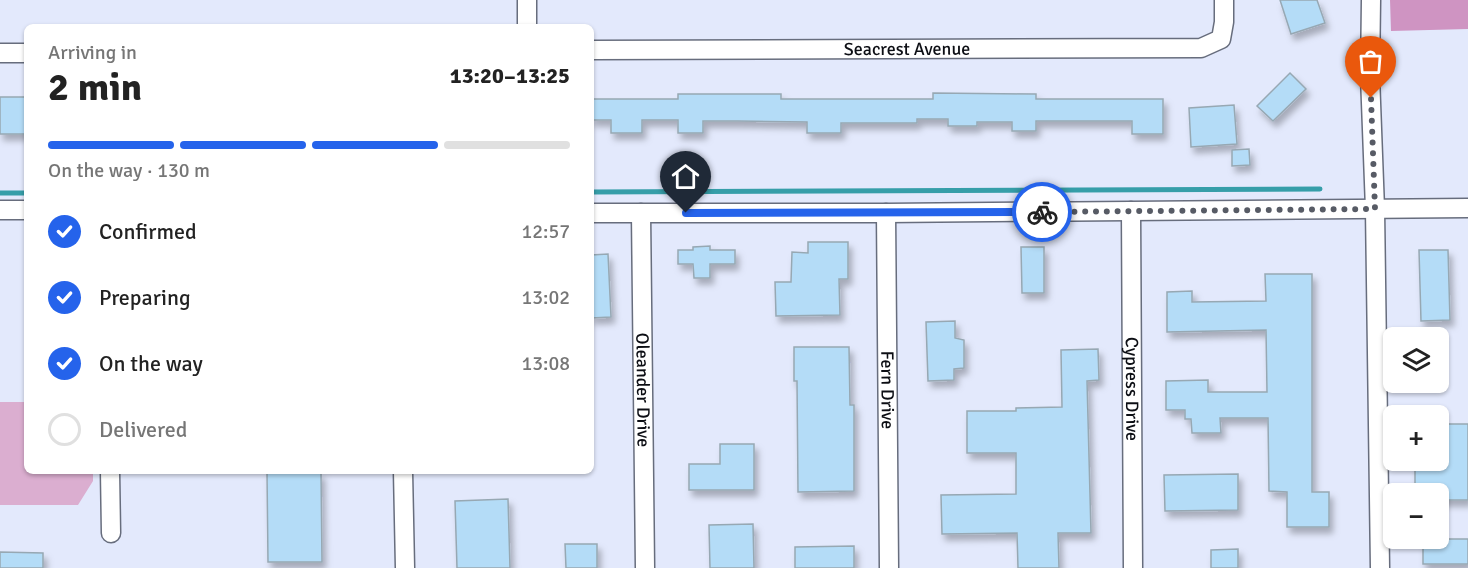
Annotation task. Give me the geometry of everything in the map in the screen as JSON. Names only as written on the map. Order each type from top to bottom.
[{"type":"street","points":[[527,0],[527,24]]},
{"type":"street","name":"Seacrest Avenue","points":[[594,50],[1201,48],[1221,39],[1224,0]]},
{"type":"street","points":[[1371,0],[1370,76],[1375,209],[1380,568]]},
{"type":"street","points":[[0,53],[24,53]]},
{"type":"street","points":[[594,213],[1468,208]]},
{"type":"street","points":[[0,210],[24,210]]},
{"type":"street","name":"Cypress Drive","points":[[1131,211],[1132,568]]},
{"type":"street","name":"Oleander Drive","points":[[641,213],[645,568]]},
{"type":"street","name":"Fern Drive","points":[[886,213],[889,568]]},
{"type":"street","points":[[110,474],[111,533]]},
{"type":"street","points":[[403,474],[405,568]]},
{"type":"shaded area","points":[[1390,0],[1468,0],[1468,29],[1391,31]]},
{"type":"shaded area","points":[[0,402],[24,402],[24,474],[93,474],[93,481],[78,505],[0,505]]},
{"type":"building","points":[[1280,0],[1317,0],[1325,23],[1291,34]]},
{"type":"building","points":[[1290,73],[1306,89],[1273,121],[1257,106]]},
{"type":"building","points":[[933,93],[1036,94],[1036,99],[1163,99],[1163,134],[1132,134],[1132,121],[1036,121],[1036,131],[1012,131],[1012,122],[977,122],[977,126],[948,126],[948,119],[917,119],[917,123],[841,123],[841,133],[807,133],[807,122],[703,121],[703,133],[678,133],[678,120],[642,120],[642,133],[611,133],[611,120],[594,120],[594,99],[678,99],[678,94],[781,94],[781,99],[933,99]]},
{"type":"building","points":[[0,97],[24,97],[24,134],[0,134]]},
{"type":"building","points":[[1234,105],[1237,144],[1191,147],[1189,108]]},
{"type":"building","points":[[1249,149],[1250,165],[1232,166],[1232,150]]},
{"type":"building","points":[[808,242],[848,242],[848,279],[839,279],[840,315],[776,316],[775,282],[791,282],[792,252],[808,253]]},
{"type":"building","points":[[710,246],[710,250],[735,250],[735,264],[710,264],[710,278],[694,278],[693,264],[678,264],[678,250],[693,250],[693,247]]},
{"type":"building","points":[[1021,247],[1044,247],[1044,293],[1022,293]]},
{"type":"building","points":[[1419,250],[1448,250],[1450,320],[1421,321]]},
{"type":"building","points":[[608,254],[611,317],[594,318],[594,255]]},
{"type":"building","points":[[1265,274],[1312,274],[1312,492],[1329,492],[1329,527],[1287,527],[1287,492],[1269,491],[1268,418],[1220,418],[1221,433],[1192,433],[1191,419],[1185,419],[1185,410],[1166,410],[1166,381],[1208,380],[1208,392],[1267,392],[1266,330],[1167,332],[1167,292],[1192,291],[1192,302],[1266,301]]},
{"type":"building","points":[[955,321],[955,338],[964,340],[964,368],[954,369],[954,380],[928,381],[926,322]]},
{"type":"building","points":[[794,347],[849,347],[850,405],[854,405],[854,491],[798,492],[797,381],[794,381]]},
{"type":"building","points":[[1098,349],[1099,380],[1087,381],[1091,533],[1058,533],[1059,568],[1018,568],[1017,533],[942,534],[941,495],[1016,494],[1016,453],[967,453],[967,411],[1016,411],[1016,408],[1062,407],[1061,350]]},
{"type":"building","points":[[1449,424],[1468,424],[1468,500],[1449,500],[1449,483],[1415,483],[1415,471],[1449,471]]},
{"type":"building","points":[[720,444],[754,444],[754,490],[689,490],[689,464],[720,464]]},
{"type":"building","points":[[267,474],[321,474],[322,562],[268,562]]},
{"type":"building","points":[[1238,474],[1238,510],[1165,511],[1164,475]]},
{"type":"building","points":[[508,499],[510,568],[457,568],[455,501]]},
{"type":"building","points":[[753,524],[754,568],[710,568],[709,525]]},
{"type":"building","points":[[1449,539],[1468,539],[1468,564],[1423,564],[1423,549],[1449,549]]},
{"type":"building","points":[[565,544],[597,544],[597,568],[566,568]]},
{"type":"building","points":[[854,546],[854,568],[795,568],[795,547]]},
{"type":"building","points":[[1238,549],[1238,568],[1211,568],[1211,550]]},
{"type":"building","points":[[0,552],[43,553],[43,568],[0,568]]},
{"type":"waterway","points":[[594,192],[1320,189]]},
{"type":"waterway","points":[[0,193],[24,193]]},
{"type":"way so far","points":[[1042,212],[1375,209],[1371,98]]},
{"type":"route","points":[[686,213],[1042,212]]}]
